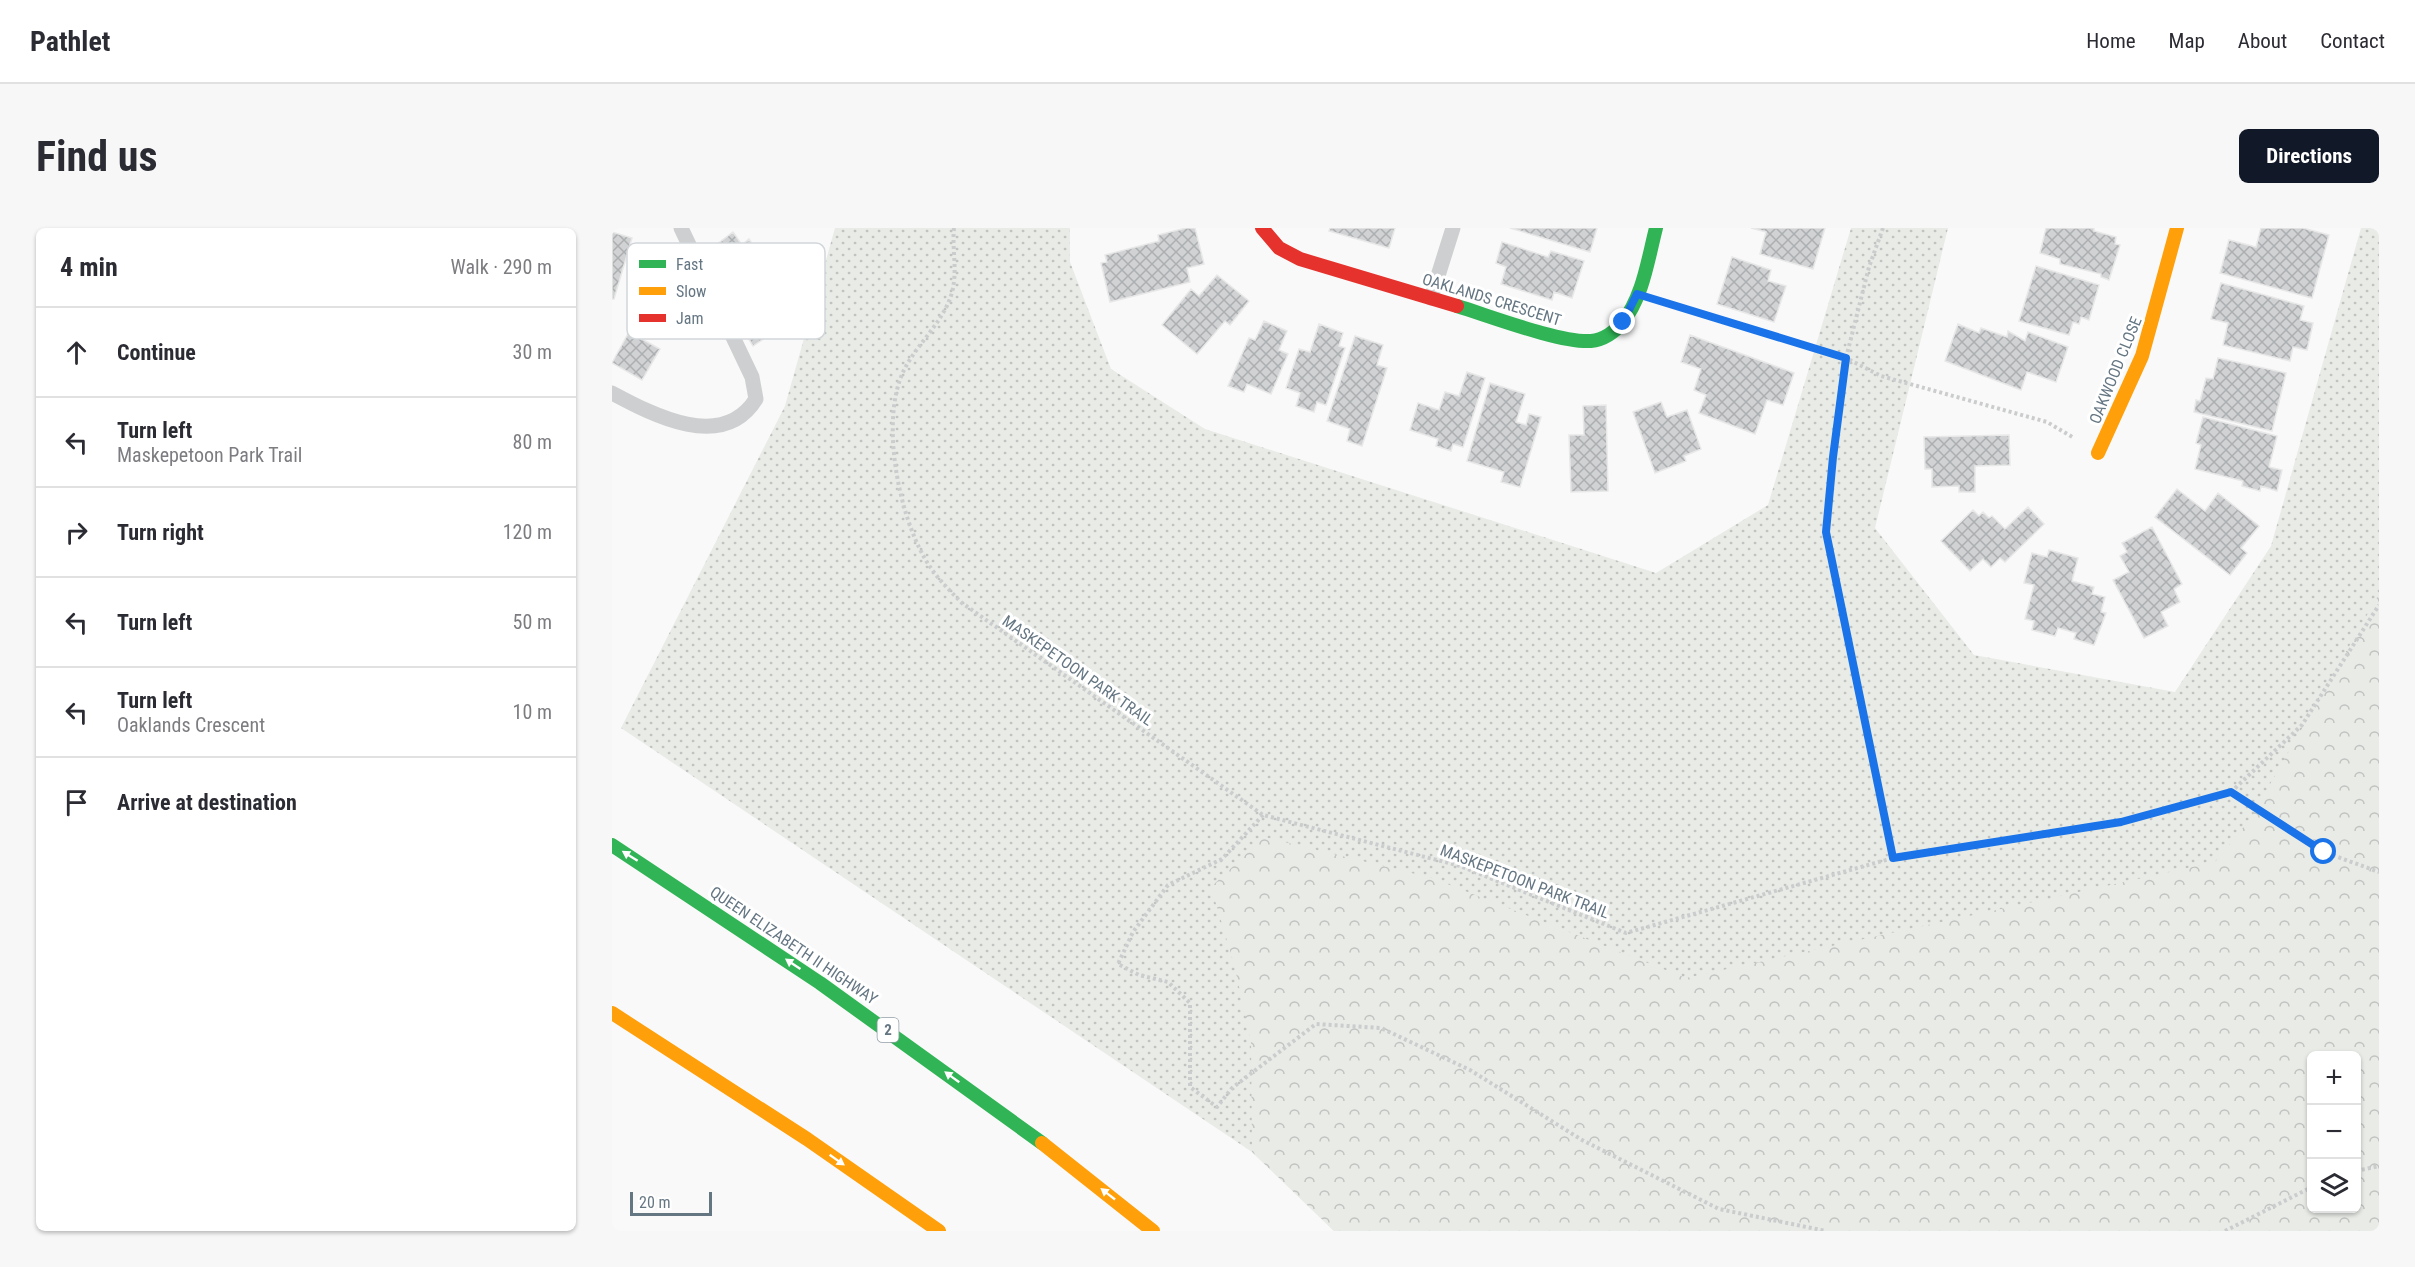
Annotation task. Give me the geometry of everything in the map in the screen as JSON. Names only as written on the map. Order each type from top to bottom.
[{"type":"main road","name":"OAKLANDS CRESCENT","points":[[1262,228],[1279,248],[1300,259],[1560,337],[1584,340],[1598,340],[1613,333],[1623,322],[1637,294],[1656,228]]},
{"type":"main road","name":"OAKWOOD CLOSE","points":[[2098,453],[2142,356],[2177,228]]},
{"type":"main road","name":"QUEEN ELIZABETH II HIGHWAY","points":[[612,845],[897,1036],[1090,1180],[1153,1231]]},
{"type":"main road","points":[[612,1013],[807,1139],[939,1231]]},
{"type":"main road","points":[[622,1036],[807,1139]]},
{"type":"lane","points":[[681,228],[688,243]]},
{"type":"lane","points":[[1431,298],[1453,228]]},
{"type":"lane","points":[[612,393],[657,417],[715,426],[739,419],[756,399],[752,376],[734,339]]},
{"type":"path","name":"MASKEPETOON PARK TRAIL","points":[[954,228],[953,289],[940,317],[918,345],[903,373],[894,409],[893,427],[899,480],[913,533],[924,558],[940,580],[962,603],[1263,815],[1460,866],[1626,933],[1893,858],[2121,822],[2231,792],[2302,725],[2379,605]]},
{"type":"path","points":[[1883,228],[1869,267],[1846,358],[1826,532],[1893,858]]},
{"type":"path","points":[[1637,294],[1846,358],[1881,376],[2047,422],[2098,453]]},
{"type":"path","points":[[2231,792],[2324,852],[2379,872]]},
{"type":"path","points":[[1263,815],[1222,858],[1168,885],[1133,932],[1118,964],[1138,975],[1168,982],[1190,1003],[1190,1087],[1217,1107],[1232,1088],[1316,1024],[1381,1028],[1470,1070],[1582,1140],[1719,1209],[1826,1231]]},
{"type":"path","points":[[2361,1170],[2379,1166]]},
{"type":"path","points":[[2225,1231],[2307,1190]]},
{"type":"green space","points":[[835,228],[1070,228],[1070,262],[1111,369],[1205,429],[1656,573],[1768,505],[1851,228],[1948,228],[1875,528],[1974,655],[2175,692],[2271,546],[2361,228],[2379,228],[2379,1231],[1334,1231],[1252,1152],[621,728],[785,406],[804,339],[825,339],[825,264]]},
{"type":"green space","points":[[2379,594],[2379,1231],[1334,1231],[1252,1152],[1251,1041],[1234,964],[1211,887],[1264,837],[1432,878],[1686,978],[2215,862],[2250,819]]},
{"type":"building","points":[[1195,228],[1204,264],[1187,268],[1190,282],[1110,302],[1101,263],[1107,262],[1105,255],[1159,241],[1158,235]]},
{"type":"building","points":[[1330,228],[1395,228],[1389,248],[1329,231]]},
{"type":"building","points":[[1510,228],[1597,228],[1590,252]]},
{"type":"building","points":[[1751,228],[1825,228],[1813,269],[1760,254],[1766,232]]},
{"type":"building","points":[[2046,228],[2094,228],[2094,231],[2116,237],[2115,244],[2120,245],[2109,280],[2101,277],[2101,274],[2060,264],[2060,259],[2040,253]]},
{"type":"building","points":[[2261,228],[2303,228],[2329,235],[2312,298],[2220,273],[2229,240],[2256,247]]},
{"type":"building","points":[[612,232],[632,238],[631,243],[627,243],[627,255],[614,299],[612,299]]},
{"type":"building","points":[[733,232],[741,243],[719,243]]},
{"type":"building","points":[[1502,242],[1548,257],[1551,251],[1584,261],[1572,298],[1554,292],[1552,300],[1501,284],[1506,267],[1496,263]]},
{"type":"building","points":[[1732,257],[1771,270],[1768,281],[1786,286],[1774,322],[1717,304]]},
{"type":"building","points":[[2036,266],[2099,285],[2089,320],[2081,317],[2079,324],[2073,322],[2069,335],[2019,321]]},
{"type":"building","points":[[1217,275],[1249,301],[1230,325],[1225,321],[1197,354],[1162,325],[1191,289],[1199,296]]},
{"type":"building","points":[[2221,283],[2304,306],[2300,320],[2313,323],[2307,350],[2293,347],[2290,361],[2223,345],[2228,323],[2211,319]]},
{"type":"building","points":[[1264,321],[1287,331],[1279,350],[1288,354],[1271,394],[1247,384],[1244,392],[1228,386],[1249,338],[1255,340]]},
{"type":"building","points":[[1319,324],[1343,333],[1339,346],[1345,348],[1326,405],[1317,402],[1314,412],[1296,406],[1300,393],[1286,388],[1299,349],[1310,352]]},
{"type":"building","points":[[1958,324],[1979,333],[1981,328],[2007,337],[2008,331],[2025,341],[2028,332],[2068,347],[2056,382],[2027,372],[2021,390],[1945,361]]},
{"type":"building","points":[[1690,335],[1794,373],[1783,405],[1767,400],[1755,434],[1699,413],[1706,395],[1694,390],[1701,369],[1681,362]]},
{"type":"building","points":[[627,336],[627,339],[642,339],[660,349],[642,380],[612,363]]},
{"type":"building","points":[[1355,336],[1383,345],[1377,365],[1387,368],[1362,446],[1347,441],[1350,429],[1327,421]]},
{"type":"building","points":[[749,339],[764,339],[753,346]]},
{"type":"building","points":[[2218,358],[2286,373],[2272,431],[2194,412],[2196,400],[2200,401],[2206,378],[2213,379]]},
{"type":"building","points":[[1467,372],[1485,378],[1463,447],[1453,444],[1451,451],[1436,446],[1438,439],[1410,430],[1418,403],[1439,410],[1445,392],[1459,396]]},
{"type":"building","points":[[1490,383],[1525,394],[1516,422],[1526,425],[1529,414],[1541,417],[1520,487],[1501,482],[1504,472],[1467,461]]},
{"type":"building","points":[[1661,402],[1667,417],[1687,410],[1701,449],[1684,456],[1686,461],[1655,473],[1633,412]]},
{"type":"building","points":[[1606,405],[1608,491],[1571,492],[1569,435],[1584,435],[1583,406]]},
{"type":"building","points":[[2203,417],[2277,436],[2269,467],[2282,470],[2277,491],[2261,486],[2260,491],[2242,486],[2243,481],[2195,469],[2201,445],[2196,443]]},
{"type":"building","points":[[2009,435],[2010,465],[1975,466],[1975,492],[1959,492],[1959,486],[1932,487],[1932,469],[1925,469],[1924,437]]},
{"type":"building","points":[[2177,489],[2205,511],[2218,493],[2259,526],[2241,548],[2247,553],[2230,575],[2155,517]]},
{"type":"building","points":[[2028,507],[2044,524],[2005,562],[2000,558],[1991,567],[1983,559],[1970,571],[1941,541],[1973,510],[1979,516],[1983,512],[1989,518],[1992,516],[2005,529]]},
{"type":"building","points":[[2152,527],[2182,584],[2174,589],[2180,602],[2161,612],[2168,626],[2144,638],[2113,580],[2129,572],[2120,556],[2127,552],[2122,543]]},
{"type":"building","points":[[2049,550],[2078,558],[2072,581],[2094,587],[2092,594],[2105,597],[2101,612],[2106,613],[2094,645],[2074,639],[2076,633],[2058,628],[2055,636],[2032,630],[2034,621],[2025,619],[2034,585],[2024,583],[2032,553],[2047,557]]},
{"type":"traffic: fast","points":[[1457,306],[1562,338],[1591,341],[1600,339],[1619,326],[1635,302],[1644,277],[1656,228]]},
{"type":"traffic: fast","points":[[612,845],[820,983],[1042,1143]]},
{"type":"traffic: slow","points":[[2098,453],[2142,356],[2177,228]]},
{"type":"traffic: slow","points":[[612,1013],[807,1139],[939,1231]]},
{"type":"traffic: slow","points":[[1042,1143],[1153,1231]]},
{"type":"traffic: jam","points":[[1262,228],[1279,248],[1300,259],[1457,306]]},
{"type":"route","points":[[1623,322],[1637,294],[1846,358],[1826,532],[1893,858],[2121,822],[2231,792],[2324,852]]}]
